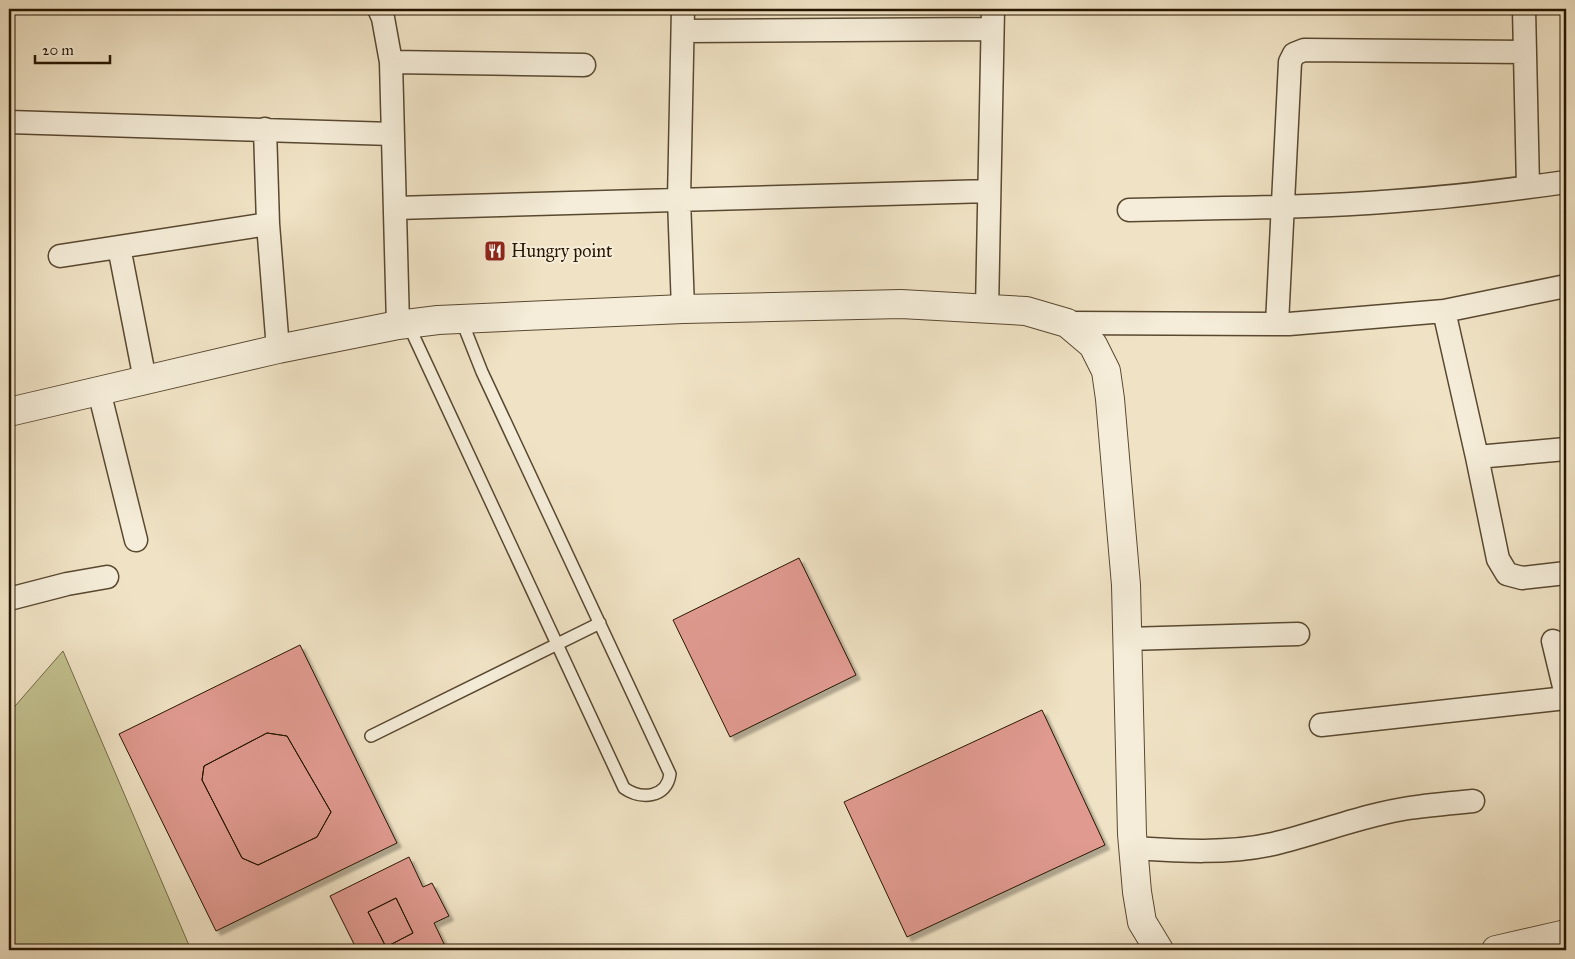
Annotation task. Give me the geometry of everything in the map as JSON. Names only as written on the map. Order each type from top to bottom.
[{"type":"street","points":[[379,9],[391,62],[392,134],[403,325]]},
{"type":"street","points":[[683,9],[679,199],[683,309]]},
{"type":"street","points":[[1524,9],[1528,187]]},
{"type":"street","points":[[683,31],[993,19],[987,310]]},
{"type":"street","points":[[1278,324],[1290,62],[1294,54],[1304,50],[1525,52]]},
{"type":"street","points":[[391,62],[584,64]]},
{"type":"street","points":[[9,122],[392,134]]},
{"type":"street","points":[[264,129],[268,224],[278,349]]},
{"type":"street","points":[[1129,210],[1283,207],[1396,201],[1566,182]]},
{"type":"street","points":[[396,208],[989,191]]},
{"type":"street","points":[[60,256],[268,224]]},
{"type":"street","points":[[119,247],[144,380]]},
{"type":"street","points":[[9,412],[278,349],[438,320],[683,309],[901,304],[1026,311],[1067,323],[1278,324],[1444,312],[1566,286]]},
{"type":"street","points":[[1444,312],[1498,559],[1507,574],[1522,578],[1566,573]]},
{"type":"street","points":[[1067,323],[1093,345],[1106,371],[1126,585],[1136,892],[1142,922],[1159,950]]},
{"type":"street","points":[[99,390],[136,540]]},
{"type":"street","points":[[1477,457],[1566,449]]},
{"type":"street","points":[[9,599],[67,584],[107,577]]},
{"type":"street","points":[[1127,639],[1298,634]]},
{"type":"street","points":[[1321,725],[1566,697],[1553,641]]},
{"type":"street","points":[[1134,848],[1182,852],[1230,850],[1272,844],[1356,820],[1408,808],[1473,801]]},
{"type":"street","points":[[1496,950],[1566,934]]},
{"type":"lane","points":[[403,325],[624,788],[632,793],[644,796],[663,790],[669,783],[670,774],[482,372],[461,320]]},
{"type":"lane","points":[[371,736],[600,623]]},
{"type":"shaded area","points":[[63,651],[191,950],[9,950],[9,713]]},
{"type":"building","points":[[799,558],[856,675],[730,737],[673,620]]},
{"type":"building","points":[[300,645],[397,843],[216,931],[119,734]],"holes":[[[267,733],[287,736],[331,812],[317,837],[258,865],[242,858],[202,780],[204,766]]]},
{"type":"building","points":[[1042,710],[1105,845],[907,937],[844,802]]},
{"type":"building","points":[[267,733],[287,736],[331,812],[317,837],[258,865],[242,858],[202,780],[204,766]]},
{"type":"building","points":[[409,857],[423,887],[432,883],[449,916],[434,923],[447,950],[357,950],[330,896]],"holes":[[[396,898],[413,933],[386,947],[368,912]]]},
{"type":"building","points":[[396,898],[413,933],[386,947],[368,912]]},
{"type":"place","name":"Hungry point","points":[[495,251]]}]
